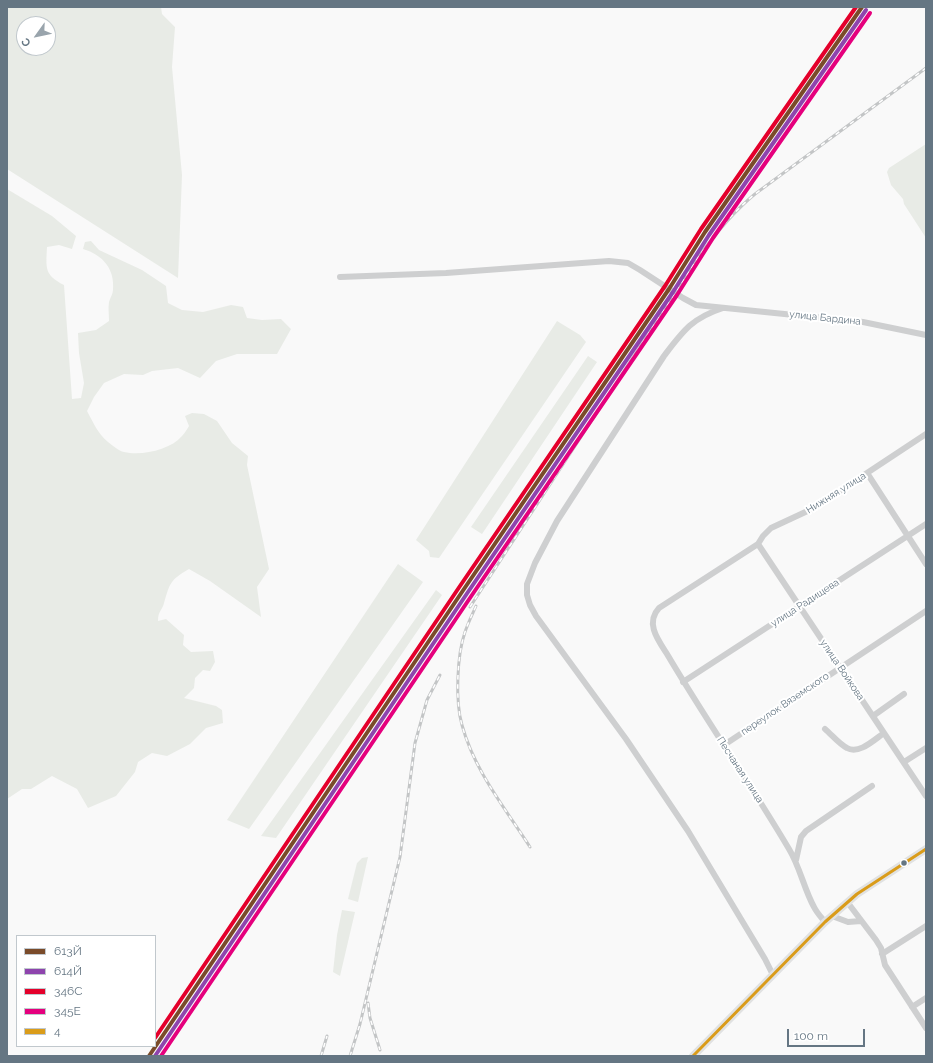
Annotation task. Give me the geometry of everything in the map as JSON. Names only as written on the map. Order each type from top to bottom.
[{"type":"main road","points":[[693,1056],[825,922],[857,894],[926,850]]},
{"type":"street","name":"улица Бардина","points":[[340,278],[446,273],[609,261],[628,263],[696,305],[863,322],[926,335]]},
{"type":"street","points":[[723,308],[708,313],[692,323],[679,336],[664,356],[557,521],[532,570],[527,584],[527,595],[536,616],[626,739],[688,831],[765,959],[773,975]]},
{"type":"street","name":"Нижняя улица","points":[[652,620],[654,613],[659,608],[758,544],[771,528],[814,508],[926,434]]},
{"type":"street","points":[[867,473],[926,564]]},
{"type":"street","name":"улица Радищева","points":[[683,682],[926,524]]},
{"type":"street","name":"улица Войкова","points":[[758,544],[926,796]]},
{"type":"street","name":"переулок Вяземского","points":[[724,745],[926,611]]},
{"type":"street","name":"Песчаная улица","points":[[652,620],[656,635],[683,682],[760,801],[796,860],[812,903],[825,922]]},
{"type":"street","points":[[873,716],[904,694]]},
{"type":"street","points":[[825,729],[847,748],[853,750],[858,749],[884,732]]},
{"type":"street","points":[[904,762],[926,748]]},
{"type":"street","points":[[796,860],[801,837],[806,831],[872,786]]},
{"type":"street","points":[[848,902],[881,948],[885,965],[926,1028]]},
{"type":"street","points":[[832,916],[848,922],[861,921]]},
{"type":"street","points":[[882,954],[926,926]]},
{"type":"street","points":[[912,1007],[926,998]]},
{"type":"shaded area","points":[[7,7],[161,7],[162,14],[175,27],[172,67],[182,175],[178,278],[7,169]]},
{"type":"shaded area","points":[[926,144],[926,238],[904,204],[903,199],[891,185],[887,172],[889,168]]},
{"type":"shaded area","points":[[7,189],[52,216],[76,236],[72,249],[59,245],[47,247],[46,260],[50,274],[53,278],[64,285],[72,399],[81,398],[84,383],[79,353],[78,333],[96,330],[109,321],[109,302],[113,293],[113,282],[110,269],[102,259],[83,249],[85,242],[91,241],[99,250],[142,270],[166,286],[168,303],[182,310],[203,312],[231,305],[243,307],[247,318],[262,320],[281,319],[291,329],[277,354],[237,354],[216,361],[200,378],[178,368],[152,371],[143,375],[124,374],[104,383],[94,397],[87,411],[104,439],[120,450],[131,453],[155,451],[177,441],[189,426],[185,416],[192,413],[204,414],[217,421],[232,443],[248,456],[247,465],[269,569],[257,587],[261,617],[210,581],[189,569],[174,579],[159,613],[158,621],[166,619],[184,635],[183,645],[191,652],[213,651],[215,662],[210,671],[203,670],[195,678],[194,688],[184,698],[216,706],[222,710],[223,723],[206,728],[190,744],[167,756],[152,753],[138,762],[135,772],[116,796],[88,808],[77,789],[52,776],[31,789],[22,789],[7,799]]},
{"type":"shaded area","points":[[557,321],[580,335],[586,342],[439,558],[430,557],[429,551],[416,540]]},
{"type":"shaded area","points":[[588,356],[597,362],[482,534],[471,527]]},
{"type":"shaded area","points":[[398,564],[423,582],[249,829],[227,820]]},
{"type":"shaded area","points":[[436,590],[442,595],[276,838],[261,836]]},
{"type":"shaded area","points":[[368,857],[358,902],[348,899],[357,863],[362,858]]},
{"type":"shaded area","points":[[342,910],[355,912],[340,976],[333,972],[337,935]]},
{"type":"railway","points":[[470,607],[699,256],[718,231],[732,215],[755,194],[926,68]]},
{"type":"railway","points":[[476,606],[465,632],[460,653],[458,704],[462,725],[467,742],[482,773],[530,847]]},
{"type":"railway","points":[[350,1056],[360,1024],[400,857],[415,743],[427,700],[440,675]]},
{"type":"railway","points":[[368,1003],[370,1018],[380,1050]]},
{"type":"railway","points":[[321,1056],[327,1036]]},
{"type":"transit line","name":"346С","points":[[156,1037],[460,586],[665,286],[701,229],[856,7]]},
{"type":"transit line","name":"613Й","points":[[156,1046],[464,589],[669,289],[705,232],[862,7]]},
{"type":"transit line","name":"614Й","points":[[155,1056],[468,592],[673,292],[709,235],[866,10]]},
{"type":"transit line","name":"345Е","points":[[161,1056],[472,595],[677,295],[713,238],[870,13]]},
{"type":"transit line","name":"4","points":[[693,1056],[825,922],[857,894],[926,849]]},
{"type":"transit line","name":"613Й","points":[[149,1056],[155,1047]]}]
